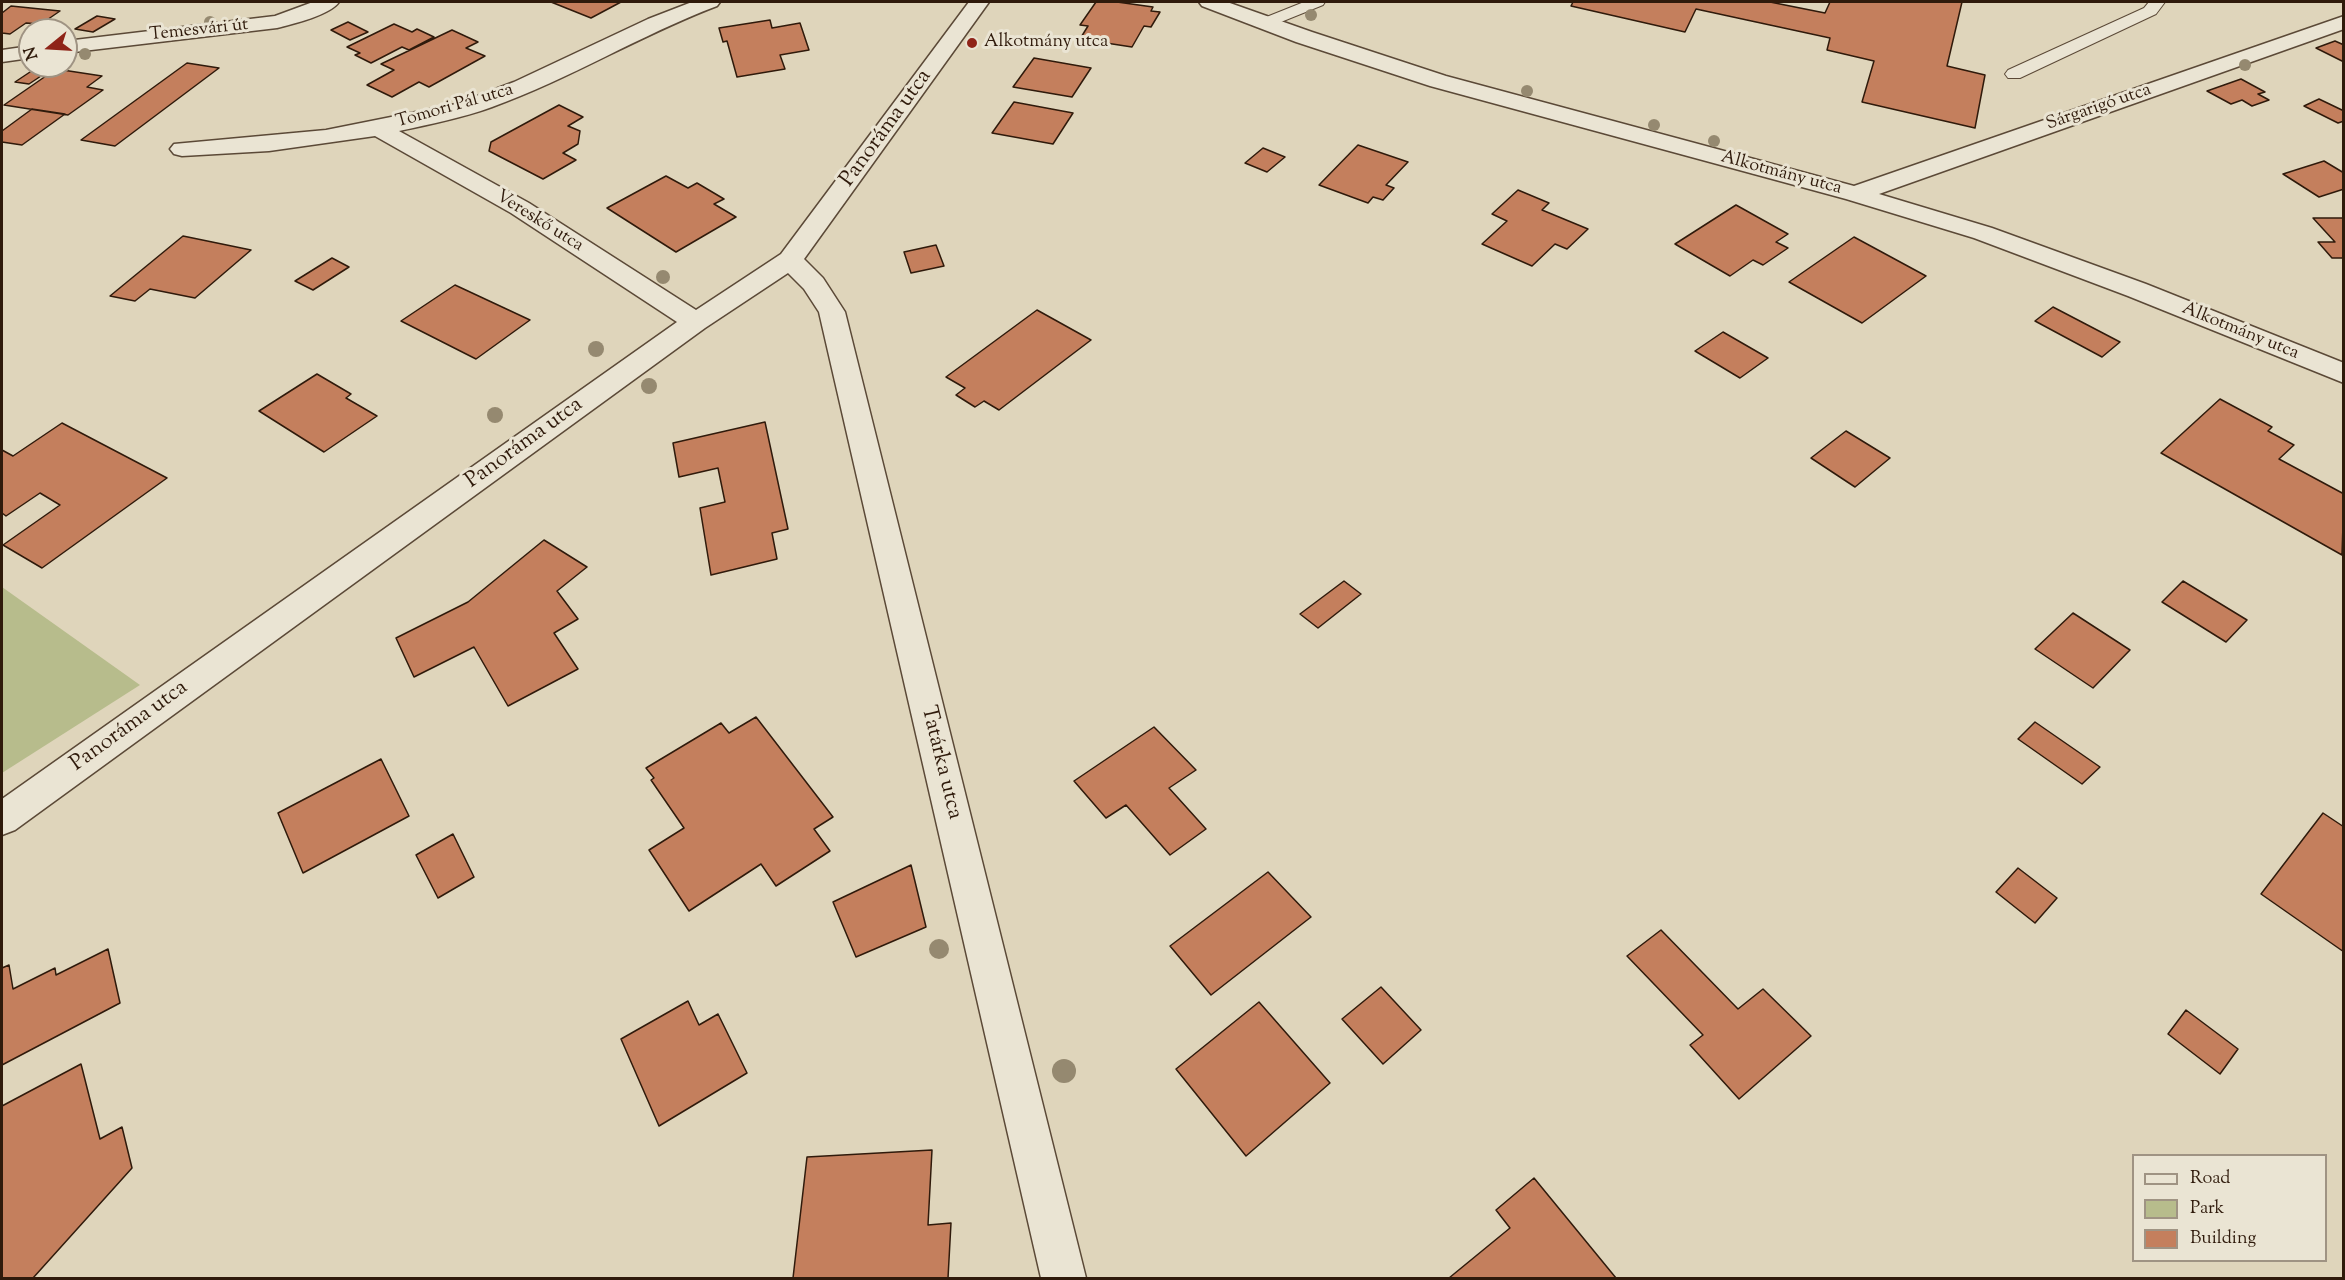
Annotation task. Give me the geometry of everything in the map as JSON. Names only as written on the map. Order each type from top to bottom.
[{"type":"street","name":"Temesvári út","points":[[78,46],[277,22],[329,2]]},
{"type":"street","name":"Tomori Pál utca","points":[[182,148],[242,147],[378,128],[492,99],[542,78],[627,36],[710,2]]},
{"type":"street","name":"Panoráma utca","points":[[2,819],[696,322],[790,260],[979,2]]},
{"type":"street","name":"Alkotmány utca","points":[[1209,2],[1438,81],[1855,194],[2016,246],[2137,290],[2343,374]]},
{"type":"street","name":"Sárgarigó utca","points":[[1855,194],[2343,22]]},
{"type":"street","points":[[2,56],[18,54]]},
{"type":"street","name":"Vereskő utca","points":[[378,128],[520,208],[696,322]]},
{"type":"street","name":"Tatárka utca","points":[[790,260],[813,284],[832,312],[1064,1278]]},
{"type":"lane","points":[[1265,23],[1317,2]]},
{"type":"lane","points":[[2014,74],[2150,11],[2157,2]]},
{"type":"green space","points":[[2,587],[140,685],[2,773]]},
{"type":"building","points":[[551,2],[621,2],[591,18]]},
{"type":"building","points":[[1096,2],[1117,2],[1153,7],[1151,11],[1160,12],[1151,27],[1144,26],[1132,47],[1080,39],[1088,26],[1080,25]]},
{"type":"building","points":[[1573,2],[1770,2],[1825,13],[1830,2],[1962,2],[1947,66],[1985,75],[1975,128],[1862,102],[1874,61],[1827,50],[1830,38],[1696,9],[1685,32],[1571,6]]},
{"type":"building","points":[[11,6],[60,11],[50,18],[18,18],[18,28],[10,34],[2,33],[2,13]]},
{"type":"building","points":[[97,16],[115,19],[93,32],[78,30],[78,27]]},
{"type":"building","points":[[770,20],[772,28],[800,23],[809,50],[780,55],[785,69],[737,77],[727,41],[723,42],[719,28]]},
{"type":"building","points":[[348,22],[368,32],[350,40],[331,30]]},
{"type":"building","points":[[394,24],[412,32],[417,29],[434,37],[409,50],[402,47],[371,63],[355,55],[360,53],[347,47]]},
{"type":"building","points":[[452,30],[478,42],[466,48],[485,56],[429,87],[419,82],[392,97],[367,85],[394,70],[381,64]]},
{"type":"building","points":[[2335,41],[2344,45],[2344,62],[2316,48]]},
{"type":"building","points":[[1034,58],[1091,68],[1072,97],[1013,87]]},
{"type":"building","points":[[187,63],[219,68],[115,146],[81,140]]},
{"type":"building","points":[[78,72],[102,76],[87,87],[103,90],[68,115],[4,105],[43,78],[78,78]]},
{"type":"building","points":[[21,78],[38,78],[29,84],[15,82]]},
{"type":"building","points":[[2241,79],[2265,92],[2258,94],[2269,100],[2252,106],[2242,100],[2231,104],[2207,91]]},
{"type":"building","points":[[2319,99],[2344,111],[2344,121],[2338,123],[2304,106]]},
{"type":"building","points":[[1014,102],[1073,113],[1053,144],[992,133]]},
{"type":"building","points":[[559,105],[583,117],[568,126],[580,131],[578,144],[563,153],[576,160],[543,179],[489,151],[491,142]]},
{"type":"building","points":[[32,109],[65,114],[22,145],[2,142],[2,131]]},
{"type":"building","points":[[1358,145],[1408,162],[1386,185],[1394,188],[1383,200],[1373,197],[1368,203],[1319,185]]},
{"type":"building","points":[[1263,148],[1285,157],[1267,172],[1245,163]]},
{"type":"building","points":[[2324,161],[2344,173],[2344,189],[2319,197],[2283,174]]},
{"type":"building","points":[[666,176],[688,188],[697,183],[724,199],[714,204],[736,217],[676,252],[607,208]]},
{"type":"building","points":[[1518,190],[1549,203],[1542,210],[1588,229],[1567,249],[1555,244],[1532,266],[1482,244],[1507,221],[1492,214]]},
{"type":"building","points":[[1736,205],[1788,234],[1776,242],[1788,248],[1763,265],[1753,260],[1730,276],[1675,244]]},
{"type":"building","points":[[2313,218],[2344,218],[2344,258],[2332,258],[2318,242],[2335,242]]},
{"type":"building","points":[[183,236],[251,250],[195,298],[150,289],[135,301],[110,296]]},
{"type":"building","points":[[1854,237],[1926,276],[1862,323],[1789,282]]},
{"type":"building","points":[[936,245],[944,266],[911,273],[904,252]]},
{"type":"building","points":[[332,258],[349,267],[313,290],[295,281]]},
{"type":"building","points":[[455,285],[530,320],[476,359],[401,321]]},
{"type":"building","points":[[2053,307],[2120,342],[2102,357],[2035,321]]},
{"type":"building","points":[[1037,310],[1091,340],[999,410],[984,401],[975,407],[956,395],[965,388],[946,377]]},
{"type":"building","points":[[1723,332],[1768,358],[1740,378],[1695,351]]},
{"type":"building","points":[[317,374],[351,394],[346,398],[377,416],[324,452],[259,411]]},
{"type":"building","points":[[2220,399],[2272,427],[2268,431],[2294,445],[2279,459],[2344,494],[2342,555],[2161,453]]},
{"type":"building","points":[[765,422],[788,529],[772,533],[777,559],[711,575],[700,508],[725,502],[718,468],[679,477],[673,443]]},
{"type":"building","points":[[62,423],[167,478],[42,568],[3,545],[60,505],[40,493],[6,516],[2,513],[2,450],[13,456]]},
{"type":"building","points":[[1846,431],[1890,458],[1855,487],[1811,458]]},
{"type":"building","points":[[544,540],[587,567],[557,591],[578,619],[554,633],[578,669],[508,706],[474,647],[414,677],[396,638],[468,602]]},
{"type":"building","points":[[1344,581],[1361,594],[1318,628],[1300,614]]},
{"type":"building","points":[[2183,581],[2247,620],[2226,642],[2162,602]]},
{"type":"building","points":[[2073,613],[2130,650],[2093,688],[2035,649]]},
{"type":"building","points":[[756,717],[833,817],[814,829],[830,851],[776,886],[761,864],[689,911],[649,850],[684,828],[651,780],[654,778],[646,768],[721,723],[729,733]]},
{"type":"building","points":[[2035,722],[2100,767],[2082,784],[2018,739]]},
{"type":"building","points":[[1154,727],[1196,770],[1169,788],[1206,829],[1170,855],[1126,805],[1106,818],[1074,781]]},
{"type":"building","points":[[381,759],[409,816],[303,873],[278,813]]},
{"type":"building","points":[[2323,813],[2344,827],[2344,952],[2261,894]]},
{"type":"building","points":[[453,834],[474,877],[438,898],[416,855]]},
{"type":"building","points":[[911,865],[926,927],[856,957],[833,902]]},
{"type":"building","points":[[2018,868],[2057,898],[2035,923],[1996,892]]},
{"type":"building","points":[[1268,872],[1311,917],[1211,995],[1170,946]]},
{"type":"building","points":[[1661,930],[1738,1009],[1763,989],[1811,1036],[1739,1099],[1690,1045],[1703,1035],[1627,956]]},
{"type":"building","points":[[108,949],[120,1003],[2,1065],[2,968],[9,965],[13,989],[55,968],[56,975]]},
{"type":"building","points":[[1381,987],[1421,1030],[1383,1064],[1342,1019]]},
{"type":"building","points":[[688,1001],[699,1025],[718,1014],[747,1073],[659,1126],[621,1039]]},
{"type":"building","points":[[1259,1002],[1330,1083],[1246,1156],[1176,1069]]},
{"type":"building","points":[[2186,1010],[2238,1049],[2220,1074],[2168,1034]]},
{"type":"building","points":[[81,1064],[100,1139],[122,1127],[132,1168],[33,1278],[2,1278],[2,1106]]},
{"type":"building","points":[[932,1150],[928,1225],[951,1223],[948,1278],[793,1278],[807,1157]]},
{"type":"building","points":[[1534,1178],[1616,1278],[1449,1278],[1510,1228],[1496,1210]]},
{"type":"place","name":"Alkotmány utca","points":[[972,43]]}]
